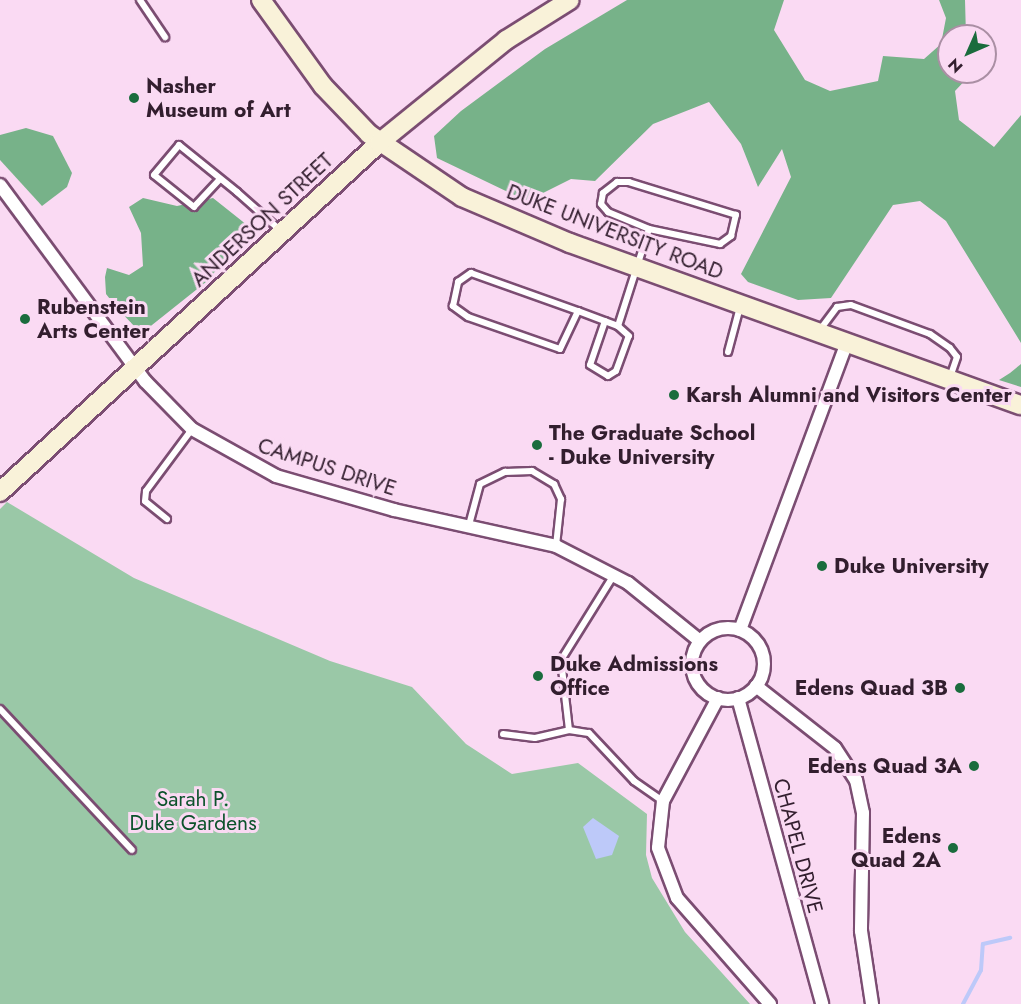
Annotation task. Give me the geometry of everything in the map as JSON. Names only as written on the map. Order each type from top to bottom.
[{"type":"main road","name":"DUKE UNIVERSITY ROAD","points":[[261,0],[323,86],[379,143],[462,197],[637,266],[1021,405]]},
{"type":"main road","name":"ANDERSON STREET","points":[[0,492],[379,143],[506,40],[570,0]]},
{"type":"street","name":"CAMPUS DRIVE","points":[[0,185],[136,368],[192,429],[276,476],[394,510],[556,546],[615,575],[700,641]]},
{"type":"street","points":[[740,630],[847,342]]},
{"type":"street","points":[[719,629],[740,630],[763,654],[756,686],[738,698],[718,698],[694,674],[700,641],[719,629]]},
{"type":"street","points":[[756,686],[835,748],[856,780],[863,813],[861,931],[872,1004]]},
{"type":"street","points":[[718,698],[663,801],[658,848],[670,886],[770,1004]]},
{"type":"street","name":"CHAPEL DRIVE","points":[[738,698],[822,1004]]},
{"type":"lane","points":[[140,0],[165,37]]},
{"type":"lane","points":[[220,178],[194,207],[154,175],[179,145],[220,178],[283,233]]},
{"type":"lane","points":[[617,182],[629,182],[736,215],[731,236],[720,244],[650,229],[608,212],[601,204],[603,193],[617,182]]},
{"type":"lane","points":[[618,327],[650,229]]},
{"type":"lane","points":[[578,311],[560,349],[468,317],[453,306],[458,282],[471,273],[578,311],[605,321],[618,327],[629,336],[615,371],[608,376],[590,365],[605,321]]},
{"type":"lane","points":[[728,352],[741,303]]},
{"type":"lane","points":[[819,332],[837,307],[851,305],[930,334],[950,348],[957,357],[949,379]]},
{"type":"lane","points":[[168,519],[144,501],[146,491],[192,429]]},
{"type":"lane","points":[[469,525],[483,482],[505,472],[532,471],[554,484],[561,521],[556,546]]},
{"type":"lane","points":[[569,730],[561,660],[615,575]]},
{"type":"lane","points":[[0,709],[132,850]]},
{"type":"lane","points":[[503,734],[535,738],[569,730],[589,733],[620,768],[663,801]]},
{"type":"green space","points":[[627,0],[784,0],[774,30],[805,80],[830,91],[878,81],[883,56],[924,59],[937,48],[937,84],[962,84],[955,91],[959,120],[994,147],[1021,115],[1021,343],[946,221],[920,201],[893,205],[831,298],[798,300],[748,282],[741,274],[791,177],[782,149],[758,187],[741,144],[709,102],[653,124],[595,181],[571,179],[527,201],[437,158],[434,136],[461,111],[545,49]]},
{"type":"green space","points":[[939,0],[965,0],[966,24],[945,24],[946,18]]},
{"type":"green space","points":[[26,128],[53,136],[72,173],[67,187],[42,206],[0,160],[0,135]]},
{"type":"green space","points":[[143,198],[177,206],[213,198],[252,229],[206,282],[147,329],[135,327],[117,308],[106,294],[105,277],[107,268],[129,275],[143,266],[141,233],[129,207]]},
{"type":"green space","points":[[1021,364],[1021,387],[999,380],[1010,373]]},
{"type":"green space","name":"Sarah P. Duke Gardens","points":[[7,502],[134,578],[330,661],[412,687],[466,744],[512,774],[578,763],[647,814],[646,855],[652,878],[685,932],[750,1004],[0,1004],[0,509]]},
{"type":"water","points":[[593,818],[619,836],[612,855],[596,859],[583,827]]},
{"type":"waterway","points":[[963,1004],[981,970],[983,944],[1010,938]]},
{"type":"place","name":"Nasher Museum of Art","points":[[134,98]]},
{"type":"place","name":"Rubenstein Arts Center","points":[[25,319]]},
{"type":"place","name":"Karsh Alumni and Visitors Center","points":[[674,395]]},
{"type":"place","name":"The Graduate School - Duke University","points":[[537,445]]},
{"type":"place","name":"Duke University","points":[[822,566]]},
{"type":"place","name":"Duke Admissions Office","points":[[538,676]]},
{"type":"place","name":"Edens Quad 3B","points":[[960,688]]},
{"type":"place","name":"Edens Quad 3A","points":[[974,766]]},
{"type":"place","name":"Edens Quad 2A","points":[[953,848]]}]
